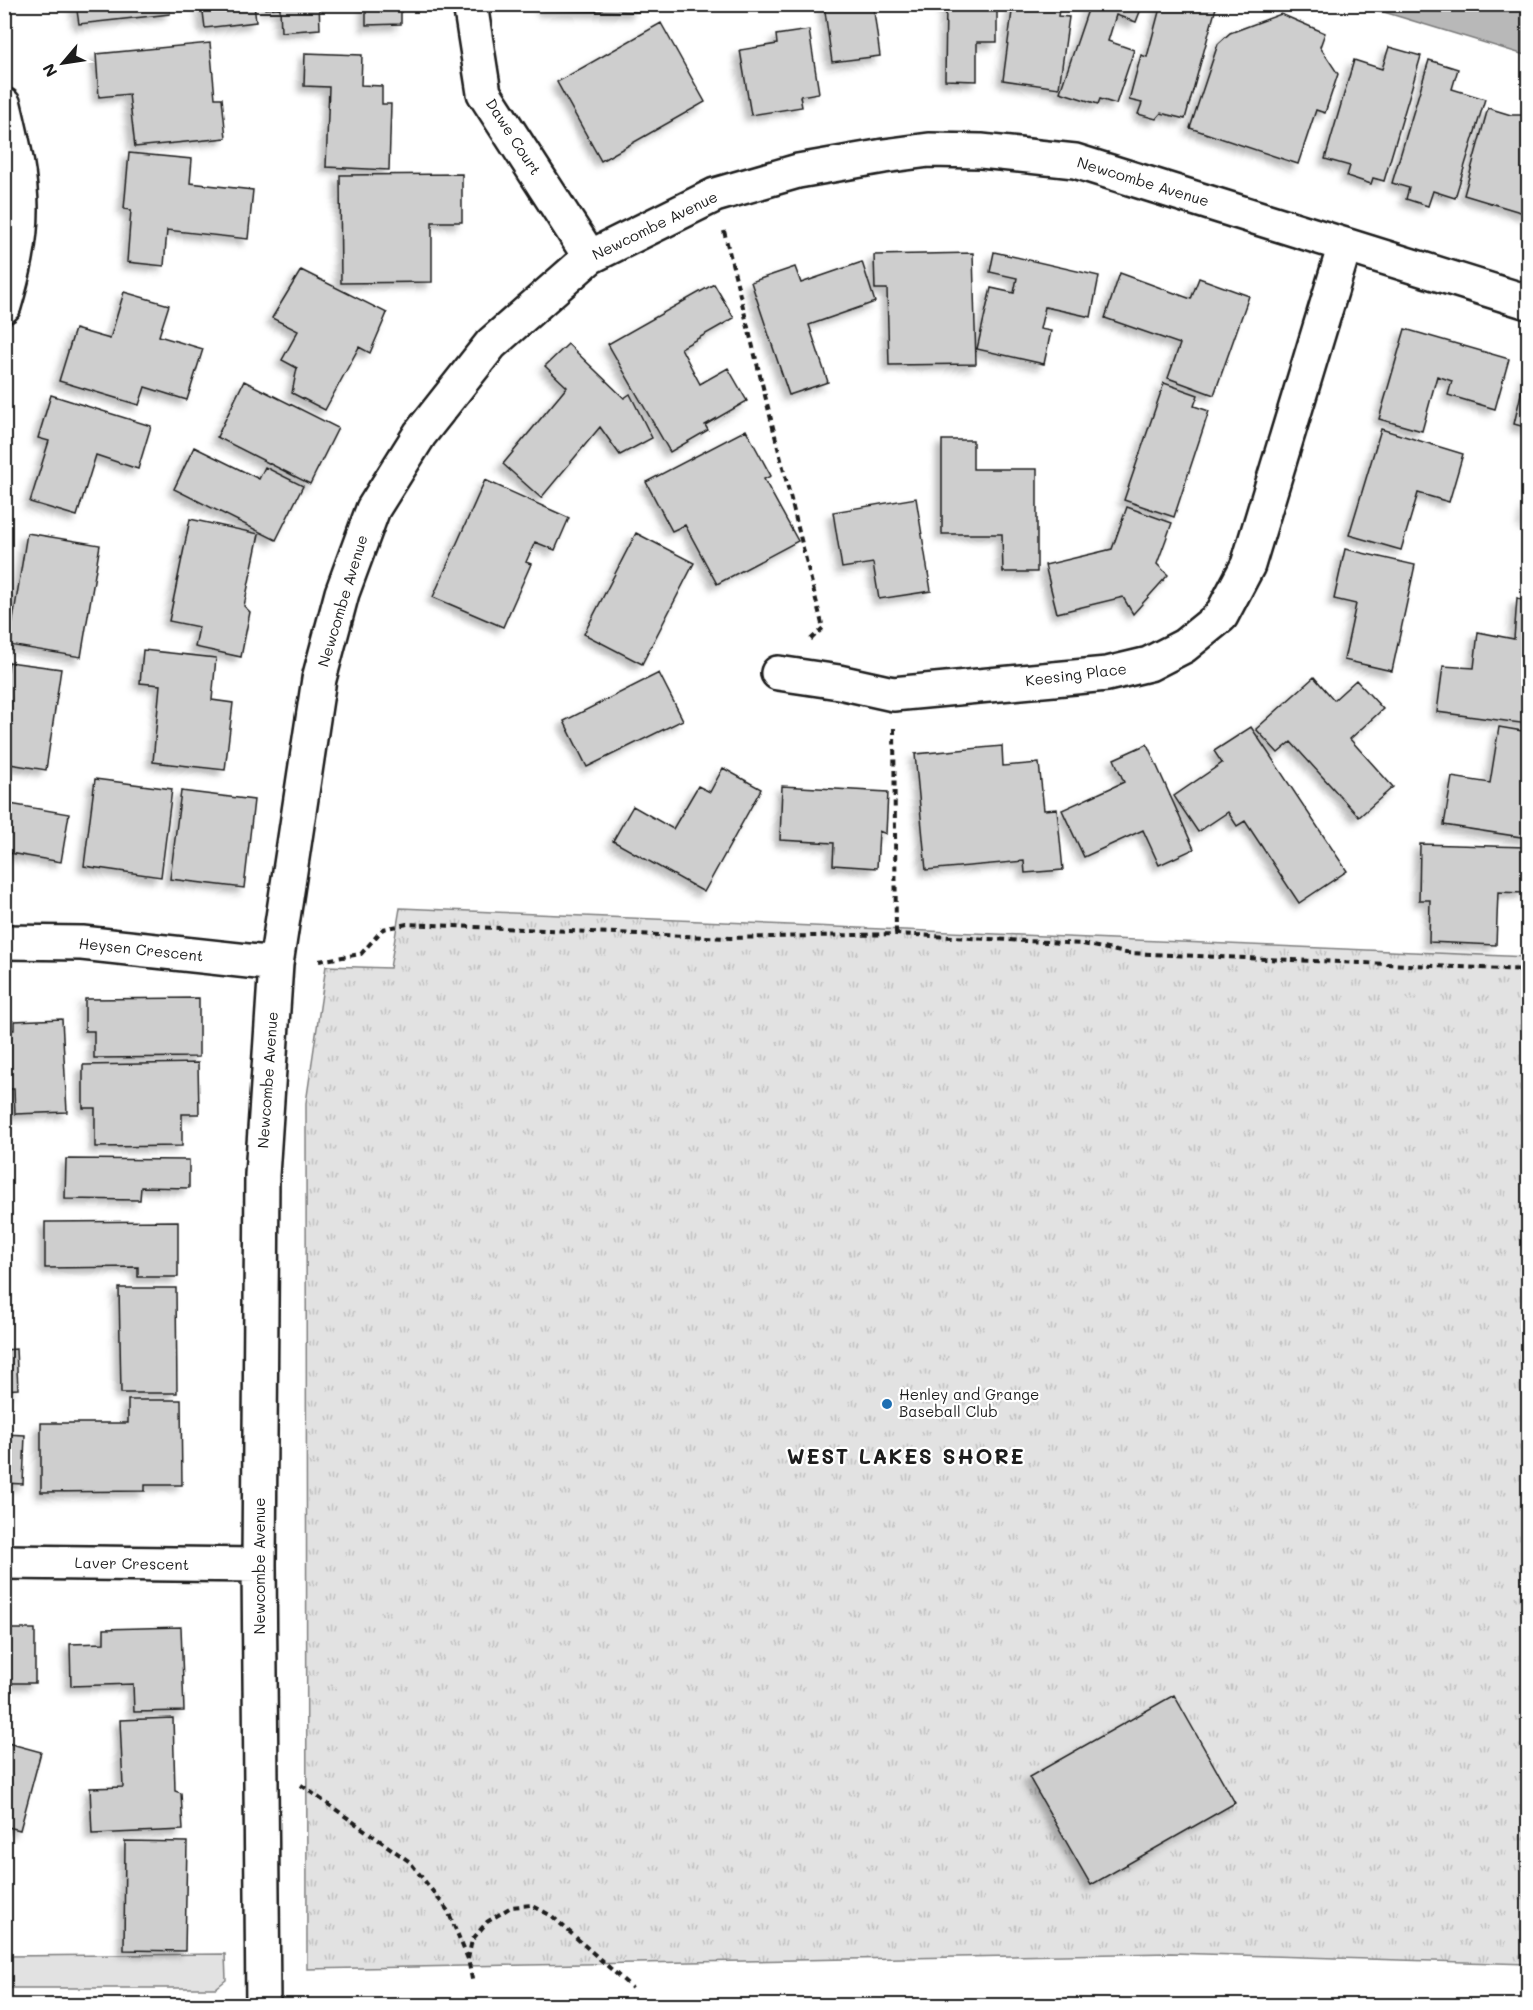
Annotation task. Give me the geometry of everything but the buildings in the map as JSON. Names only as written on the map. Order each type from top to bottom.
[{"type":"street","name":"Dawe Court","points":[[470,4],[484,93],[590,257]]},
{"type":"street","points":[[4,105],[18,169],[21,211],[15,265],[4,306]]},
{"type":"street","name":"Newcombe Avenue","points":[[263,2006],[259,1565],[262,1175],[276,964],[319,679],[342,593],[373,509],[420,434],[491,344],[590,257],[715,195],[798,171],[929,150],[981,151],[1075,161],[1528,302]]},
{"type":"street","name":"Keesing Place","points":[[778,673],[839,682],[893,694],[1107,674],[1149,664],[1184,646],[1221,616],[1248,565],[1345,244]]},
{"type":"street","name":"Heysen Crescent","points":[[4,942],[82,943],[276,964]]},
{"type":"street","name":"Laver Crescent","points":[[4,1562],[259,1565]]},
{"type":"path","points":[[715,195],[824,628],[778,673]]},
{"type":"path","points":[[893,694],[896,934]]},
{"type":"path","points":[[319,961],[361,954],[383,929],[408,924],[729,938],[896,934],[1083,944],[1126,953],[1528,970]]},
{"type":"path","points":[[301,1785],[410,1862],[448,1911],[468,1959],[473,1984]]},
{"type":"path","points":[[468,1959],[472,1940],[487,1922],[511,1907],[531,1905],[552,1916],[632,1988]]},
{"type":"green space","points":[[400,908],[1528,957],[1528,1964],[1171,1953],[307,1969],[306,1103],[326,966],[390,968]]},
{"type":"green space","points":[[225,1954],[226,1980],[216,1988],[5,1988],[5,1956]]},
{"type":"shaded area","points":[[1361,5],[1528,5],[1528,56]]},
{"type":"place","name":"Henley and Grange Baseball Club","points":[[887,1404]]},
{"type":"district","name":"WEST LAKES SHORE","points":[[906,1457]]}]
